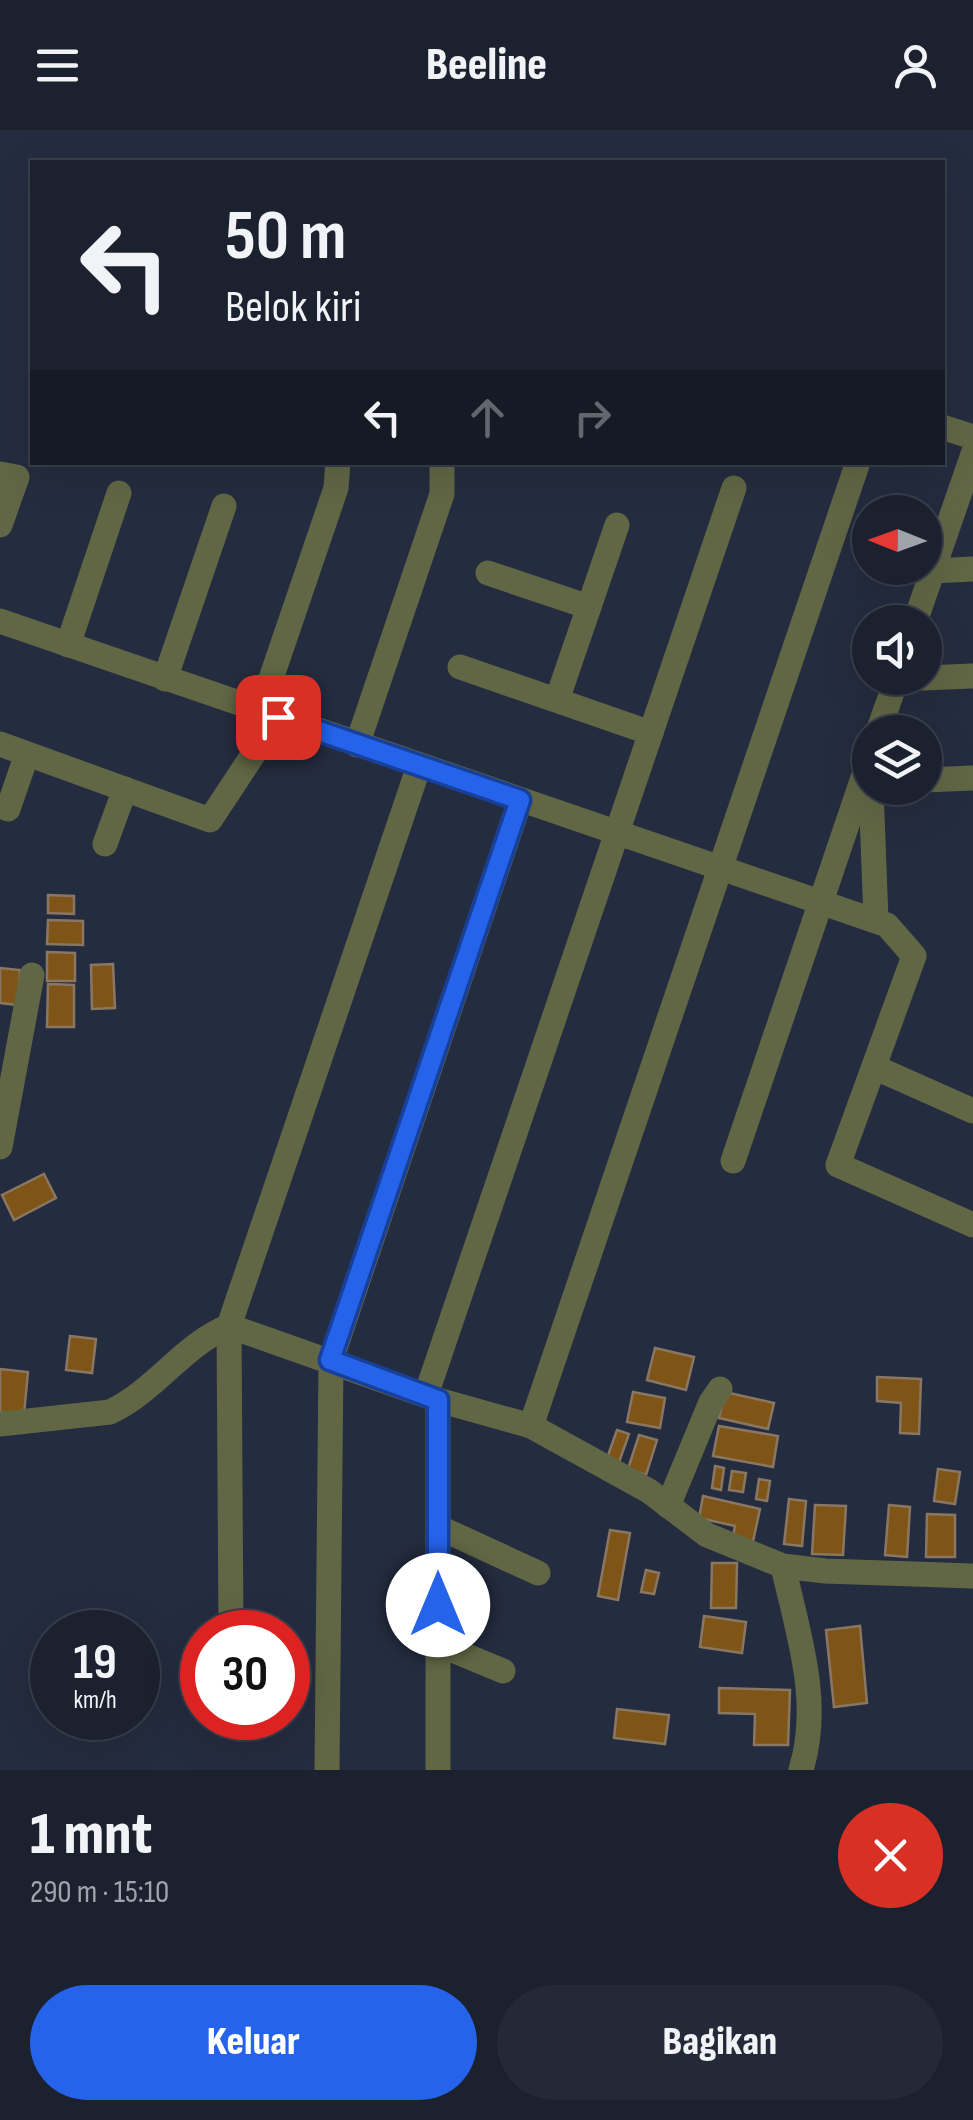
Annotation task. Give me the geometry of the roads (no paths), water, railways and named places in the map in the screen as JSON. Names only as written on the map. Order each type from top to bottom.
[{"type":"street","points":[[945,428],[973,438]]},
{"type":"street","points":[[942,542],[973,454]]},
{"type":"street","points":[[0,744],[210,820],[269,714],[336,488],[338,465]]},
{"type":"street","points":[[357,745],[442,494],[442,465]]},
{"type":"street","points":[[531,1426],[857,465]]},
{"type":"street","points":[[0,474],[17,477],[3,509]]},
{"type":"street","points":[[438,1770],[438,1528],[432,1398],[734,488]]},
{"type":"street","points":[[68,645],[120,493]]},
{"type":"street","points":[[165,678],[224,506]]},
{"type":"street","points":[[557,700],[617,525]]},
{"type":"street","points":[[942,571],[973,569]]},
{"type":"street","points":[[488,573],[589,608]]},
{"type":"street","points":[[0,621],[887,925],[914,956],[838,1164],[973,1225]]},
{"type":"street","points":[[460,666],[652,733]]},
{"type":"street","points":[[942,677],[973,676]]},
{"type":"street","points":[[8,809],[27,754]]},
{"type":"street","points":[[231,1610],[230,1326],[420,766]]},
{"type":"street","points":[[942,779],[973,778]]},
{"type":"street","points":[[105,844],[125,789]]},
{"type":"street","points":[[327,1770],[330,1360],[520,800]]},
{"type":"street","points":[[733,1161],[821,900],[859,805]]},
{"type":"street","points":[[868,805],[876,920]]},
{"type":"street","points":[[0,1147],[32,976]]},
{"type":"street","points":[[874,1067],[972,1107]]},
{"type":"street","points":[[0,1424],[110,1412],[126,1405],[204,1336],[230,1326],[432,1398],[531,1426],[649,1491],[707,1535],[783,1566],[824,1572],[973,1576]]},
{"type":"street","points":[[668,1506],[720,1389]]},
{"type":"street","points":[[438,1528],[538,1573]]},
{"type":"street","points":[[783,1566],[808,1668],[809,1716],[801,1770]]},
{"type":"street","points":[[438,1644],[503,1671]]}]
